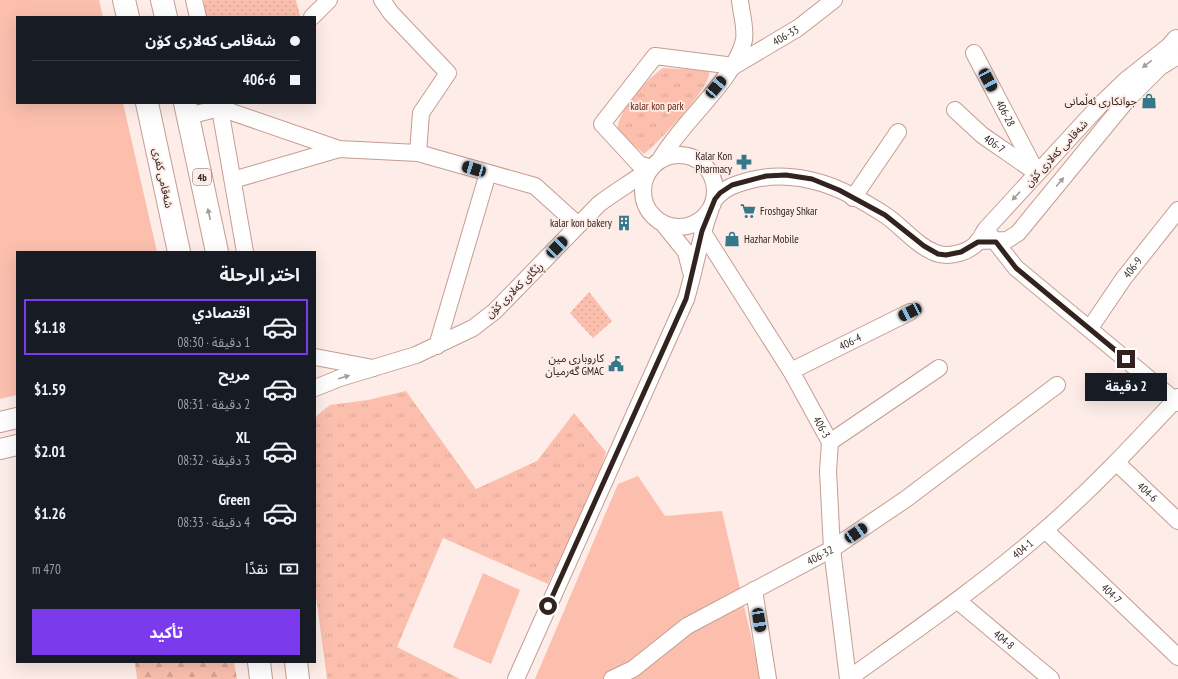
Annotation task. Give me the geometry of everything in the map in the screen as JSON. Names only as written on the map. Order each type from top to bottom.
[{"type":"highway","points":[[124,0],[128,16]]},
{"type":"highway","points":[[162,0],[166,16]]},
{"type":"highway","name":"شەقامی کفری","points":[[147,104],[179,251]]},
{"type":"highway","name":"4b","points":[[187,110],[218,251]]},
{"type":"highway","points":[[259,663],[261,679]]},
{"type":"highway","points":[[296,663],[298,679]]},
{"type":"main road","points":[[0,422],[16,418]]},
{"type":"main road","points":[[0,449],[16,445]]},
{"type":"street","points":[[194,0],[198,16]]},
{"type":"street","points":[[313,16],[329,0]]},
{"type":"street","points":[[382,0],[391,13],[448,73],[421,113],[418,154]]},
{"type":"street","points":[[692,277],[686,252],[674,234],[655,219],[648,211],[644,203],[642,189],[645,178],[680,130],[734,66],[744,39],[740,0]]},
{"type":"street","name":"406-33","points":[[734,66],[798,28],[834,0]]},
{"type":"street","name":"شەقامی کەلاری کۆن","points":[[713,205],[732,185],[766,176],[786,175],[812,179],[839,190],[885,215],[924,246],[938,254],[946,255],[961,252],[982,235],[1100,105],[1126,80],[1169,46],[1177,45]]},
{"type":"street","name":"شەقامی کەلاری کۆن","points":[[996,242],[1007,240],[1018,233],[1127,100],[1160,67],[1177,45]]},
{"type":"street","name":"406-28","points":[[974,53],[1037,173]]},
{"type":"street","points":[[734,66],[655,56],[602,124],[639,164],[655,164],[670,156],[682,155],[698,161],[715,172],[740,183]]},
{"type":"street","points":[[187,110],[222,105],[339,149],[418,154],[536,186],[578,225]]},
{"type":"street","points":[[222,105],[245,251]]},
{"type":"street","name":"406-7","points":[[955,110],[982,135],[1037,173]]},
{"type":"street","points":[[516,679],[675,325],[692,277],[702,231],[713,205],[716,186],[711,174],[679,140],[680,130]]},
{"type":"street","points":[[853,198],[898,132]]},
{"type":"street","points":[[233,180],[339,149]]},
{"type":"street","name":"ڕێگای کەلاری کۆن","points":[[373,368],[416,356],[473,328],[495,311],[599,204],[615,192],[630,184],[655,164]]},
{"type":"street","points":[[437,346],[488,173]]},
{"type":"street","points":[[615,192],[625,192],[636,196],[644,203]]},
{"type":"street","points":[[665,226],[678,228],[690,226],[702,220],[713,205]]},
{"type":"street","name":"406-9","points":[[1090,328],[1124,278],[1178,210]]},
{"type":"street","name":"406-3","points":[[702,231],[791,371],[830,442],[828,471],[832,549],[848,679]]},
{"type":"street","points":[[982,235],[996,242],[1016,268],[1177,400]]},
{"type":"street","name":"406-4","points":[[791,371],[910,312]]},
{"type":"street","points":[[317,354],[373,368]]},
{"type":"street","points":[[316,388],[333,380],[373,368]]},
{"type":"street","points":[[830,442],[939,368]]},
{"type":"street","name":"406-32","points":[[612,679],[633,669],[687,626],[832,549],[906,499],[1057,385]]},
{"type":"street","name":"404-1","points":[[848,679],[958,600],[1045,530],[1118,463],[1177,400]]},
{"type":"street","name":"404-6","points":[[1118,463],[1178,521]]},
{"type":"street","name":"404-7","points":[[1045,530],[1178,657]]},
{"type":"street","points":[[754,590],[768,679]]},
{"type":"street","name":"404-8","points":[[958,600],[1051,679]]},
{"type":"green space","points":[[0,0],[99,0],[103,16],[16,16],[16,104],[123,104],[157,251],[16,251],[16,395],[0,399]]},
{"type":"green space","points":[[204,0],[296,0],[300,16],[205,16]]},
{"type":"green space","name":"kalar kon park","points":[[663,68],[704,70],[709,72],[708,79],[694,101],[683,114],[644,154],[617,131],[622,113],[628,104],[648,80]]},
{"type":"green space","points":[[589,292],[612,321],[593,338],[570,313]]},
{"type":"green space","points":[[406,391],[476,489],[537,461],[574,413],[606,452],[595,487],[548,584],[443,538],[397,647],[460,679],[327,679],[316,596],[316,416],[330,405],[368,400]]},
{"type":"green space","points":[[638,476],[665,516],[722,511],[761,679],[535,679],[618,484]]},
{"type":"green space","points":[[483,573],[520,590],[491,664],[453,647]]},
{"type":"green space","points":[[135,663],[234,663],[237,679],[137,679]]},
{"type":"place","name":"جوانکاری ئەڵمانی","points":[[1149,101]]},
{"type":"place","name":"Kalar Kon Pharmacy","points":[[744,162]]},
{"type":"place","name":"Froshgay Shkar","points":[[748,211]]},
{"type":"place","name":"kalar kon bakery","points":[[624,223]]},
{"type":"place","name":"Hazhar Mobile","points":[[732,239]]},
{"type":"place","name":"کاروباری مین گەرمیان GMAC","points":[[616,364]]},
{"type":"route","points":[[548,606],[686,299],[702,231],[715,199],[720,193],[732,185],[766,176],[786,175],[812,179],[839,190],[885,215],[924,246],[938,254],[946,255],[961,252],[978,242],[996,242],[1000,250],[1016,268],[1126,359]]}]
